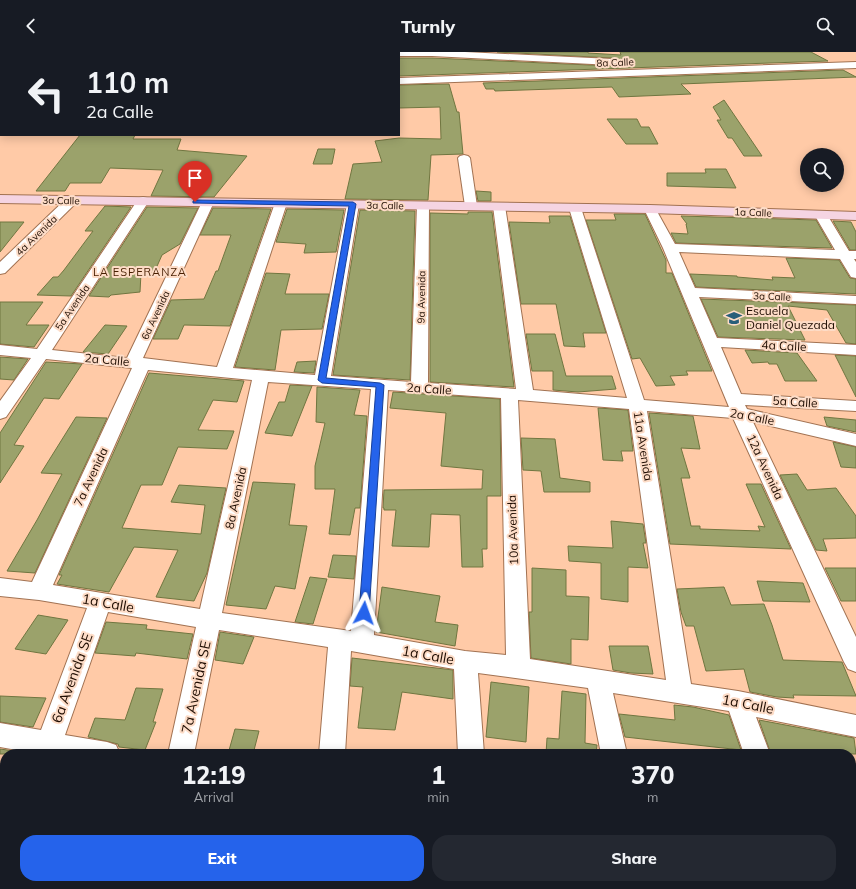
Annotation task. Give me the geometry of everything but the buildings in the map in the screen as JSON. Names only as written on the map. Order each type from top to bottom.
[{"type":"street","points":[[400,53],[560,56],[621,62]]},
{"type":"street","points":[[556,75],[560,56]]},
{"type":"street","points":[[636,63],[752,69]]},
{"type":"street","name":"8a Calle","points":[[400,81],[856,65]]},
{"type":"street","points":[[464,158],[471,206]]},
{"type":"street","name":"3a Calle","points":[[0,199],[650,208]]},
{"type":"street","name":"4a Avenida","points":[[0,270],[72,200]]},
{"type":"street","name":"5a Avenida","points":[[42,354],[143,201]]},
{"type":"street","name":"6a Avenida","points":[[138,363],[208,202]]},
{"type":"street","points":[[223,372],[281,203]]},
{"type":"street","points":[[322,380],[353,204]]},
{"type":"street","name":"9a Avenida","points":[[419,388],[423,205]]},
{"type":"street","name":"10a Avenida","points":[[499,206],[517,394],[518,667]]},
{"type":"street","name":"11a Avenida","points":[[575,208],[637,404],[680,693]]},
{"type":"street","name":"1a Calle","points":[[650,208],[856,216]]},
{"type":"street","name":"12a Avenida","points":[[650,208],[670,248],[737,406],[856,662]]},
{"type":"street","points":[[820,214],[850,255],[856,274]]},
{"type":"street","points":[[670,248],[850,255]]},
{"type":"street","name":"3a Calle","points":[[689,292],[856,300]]},
{"type":"street","name":"4a Calle","points":[[711,342],[856,350]]},
{"type":"street","name":"2a Calle","points":[[0,350],[261,376],[637,404],[737,406],[856,440]]},
{"type":"street","points":[[0,414],[42,354]]},
{"type":"street","name":"7a Avenida","points":[[39,591],[138,363]]},
{"type":"street","name":"8a Avenida","points":[[210,620],[261,376]]},
{"type":"street","points":[[333,749],[351,641],[380,385]]},
{"type":"street","name":"5a Calle","points":[[737,406],[856,406]]},
{"type":"street","name":"1a Calle","points":[[0,587],[39,591],[210,620],[351,641],[465,661],[518,667],[738,702],[856,726]]},
{"type":"street","name":"6a Avenida SE","points":[[47,749],[100,602]]},
{"type":"street","name":"7a Avenida SE","points":[[182,749],[210,620]]},
{"type":"street","points":[[465,661],[471,749]]},
{"type":"street","points":[[598,680],[613,749]]},
{"type":"street","points":[[738,702],[755,749]]},
{"type":"street","points":[[0,735],[47,749]]},
{"type":"place","name":"Escuela Daniel Quezada","points":[[734,318]]},
{"type":"district","name":"LA ESPERANZA","points":[[140,272]]},
{"type":"route","points":[[195,202],[353,204],[322,380],[380,385],[364,613]]}]
